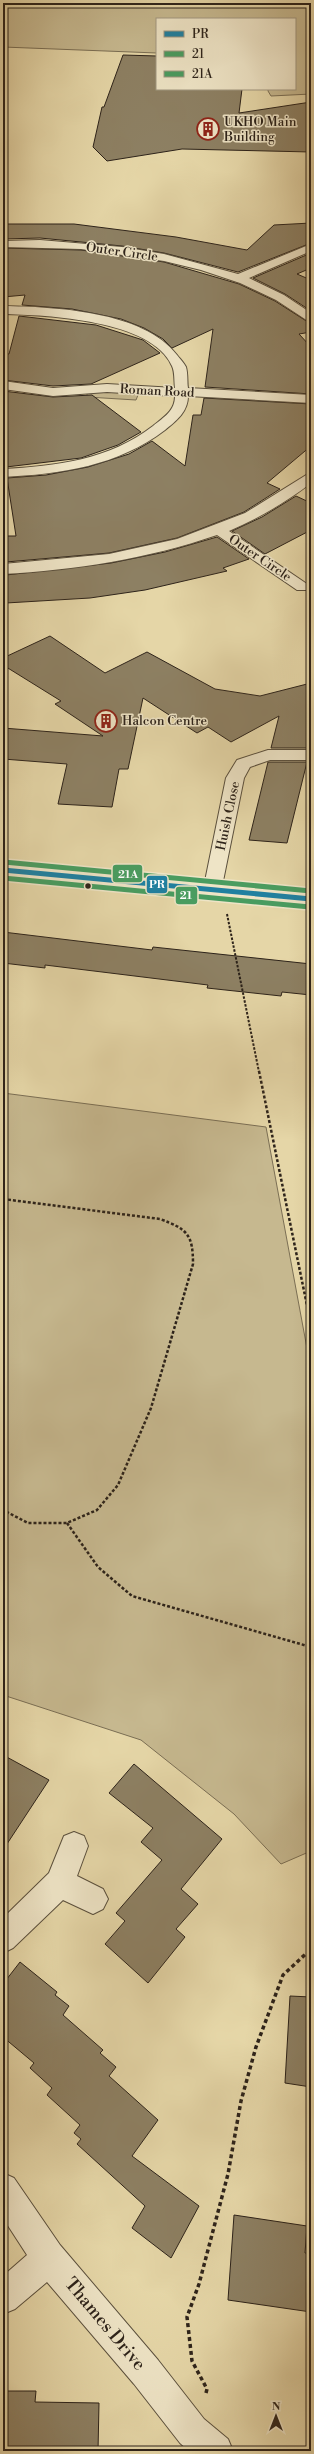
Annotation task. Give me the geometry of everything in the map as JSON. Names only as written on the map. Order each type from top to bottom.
[{"type":"street","name":"Outer Circle","points":[[3,244],[51,244],[128,251],[184,262],[237,279],[282,298],[311,319]]},
{"type":"street","points":[[237,279],[311,247]]},
{"type":"street","points":[[3,310],[52,311],[76,314],[99,319],[141,334],[172,355],[183,378],[180,407],[153,434],[134,446],[72,467],[43,471],[3,473]]},
{"type":"street","name":"Roman Road","points":[[3,385],[53,392],[107,388],[311,399]]},
{"type":"street","name":"Outer Circle","points":[[3,568],[73,564],[134,553],[218,530],[278,500],[311,476]]},
{"type":"street","name":"Outer Circle","points":[[218,530],[302,587]]},
{"type":"street","name":"Huish Close","points":[[219,892],[235,778],[243,764],[268,755],[311,755]]},
{"type":"street","points":[[3,870],[219,892],[311,899]]},
{"type":"street","points":[[3,1938],[60,1883],[74,1846]]},
{"type":"street","points":[[60,1883],[94,1900]]},
{"type":"street","name":"Thames Drive","points":[[3,2189],[48,2257],[204,2441]]},
{"type":"street","points":[[3,2297],[28,2278],[48,2257]]},
{"type":"path","points":[[219,892],[226,914],[311,1325]]},
{"type":"path","points":[[3,1200],[160,1219],[184,1229],[194,1243],[193,1264],[151,1408],[118,1485],[97,1510],[67,1523],[28,1523],[3,1510]]},
{"type":"path","points":[[67,1523],[98,1567],[132,1596],[311,1647]]},
{"type":"path","points":[[204,2441],[207,2389],[192,2361],[187,2317],[200,2284],[228,2174],[242,2102],[256,2047],[283,1975],[311,1949]]},
{"type":"shaded area","points":[[3,3],[311,3],[311,94],[271,96],[268,91],[296,90],[296,18],[156,18],[156,53],[3,47]]},
{"type":"shaded area","points":[[87,390],[140,390],[136,400],[87,397]]},
{"type":"shaded area","points":[[3,1093],[266,1127],[311,1370],[311,1851],[281,1864],[234,1814],[141,1740],[3,1695]]},
{"type":"building","name":"UKHO Main Building","points":[[123,55],[156,56],[156,90],[242,90],[239,113],[311,102],[311,152],[182,149],[107,161],[93,147],[102,107],[104,107]]},
{"type":"building","points":[[311,223],[311,243],[238,272],[164,253],[122,246],[40,238],[4,239],[6,224],[74,224],[176,237],[247,250],[274,225]]},
{"type":"building","points":[[3,248],[81,250],[164,262],[239,284],[275,301],[311,324],[311,332],[299,334],[311,347],[311,394],[205,387],[213,329],[172,348],[163,339],[144,328],[121,319],[72,309],[22,305],[25,295],[3,297]]},
{"type":"building","points":[[311,253],[311,268],[297,274],[311,280],[311,311],[285,294],[253,278]]},
{"type":"building","points":[[19,316],[96,325],[143,340],[160,353],[91,384],[53,386],[3,380],[3,354],[9,354]]},
{"type":"building","points":[[3,391],[53,397],[92,395],[141,432],[118,445],[81,458],[6,467],[3,449]]},
{"type":"building","points":[[204,398],[311,404],[311,446],[267,483],[280,489],[244,512],[177,538],[109,553],[6,562],[6,536],[16,536],[7,478],[46,475],[88,467],[129,454],[152,441],[185,466],[193,415],[201,415]]},
{"type":"building","points":[[296,496],[311,503],[311,530],[265,554],[232,531],[262,517]]},
{"type":"building","points":[[217,537],[249,559],[223,568],[227,571],[145,590],[90,598],[6,603],[6,575],[111,563],[165,552]]},
{"type":"building","points":[[50,636],[105,673],[147,652],[215,689],[260,696],[311,683],[310,748],[271,748],[279,716],[231,742],[208,727],[197,733],[143,698],[128,769],[119,769],[112,807],[58,804],[67,764],[3,759],[3,728],[103,736],[55,704],[61,701],[3,665],[3,658]]},
{"type":"building","points":[[268,762],[307,762],[287,843],[249,840]]},
{"type":"building","points":[[3,932],[152,950],[153,947],[311,964],[311,995],[282,992],[281,996],[207,988],[208,985],[45,965],[45,968],[3,963]]},
{"type":"building","points":[[3,1755],[49,1780],[3,1850]]},
{"type":"building","points":[[134,1764],[222,1839],[181,1889],[198,1904],[176,1929],[185,1937],[148,1983],[105,1944],[125,1921],[116,1913],[162,1860],[141,1842],[153,1828],[109,1793]]},
{"type":"building","points":[[20,1962],[57,1992],[55,1995],[69,2006],[63,2015],[103,2050],[100,2053],[116,2067],[109,2076],[158,2120],[132,2156],[199,2206],[171,2258],[132,2228],[145,2206],[77,2144],[81,2139],[74,2133],[80,2125],[47,2095],[52,2088],[30,2068],[34,2063],[3,2037],[3,1984]]},
{"type":"building","points":[[290,1996],[311,1997],[311,2087],[285,2083]]},
{"type":"building","points":[[234,2215],[307,2226],[305,2253],[311,2253],[311,2312],[228,2300]]},
{"type":"building","points":[[3,2391],[36,2391],[35,2402],[99,2403],[98,2451],[3,2451]]},
{"type":"transit line","name":"21A","points":[[4,862],[311,891]]},
{"type":"transit line","name":"PR","points":[[3,870],[311,899]]},
{"type":"transit line","name":"21","points":[[3,878],[310,907]]},
{"type":"place","name":"UKHO Main Building","points":[[208,129]]},
{"type":"place","name":"Halcon Centre","points":[[106,721]]}]
